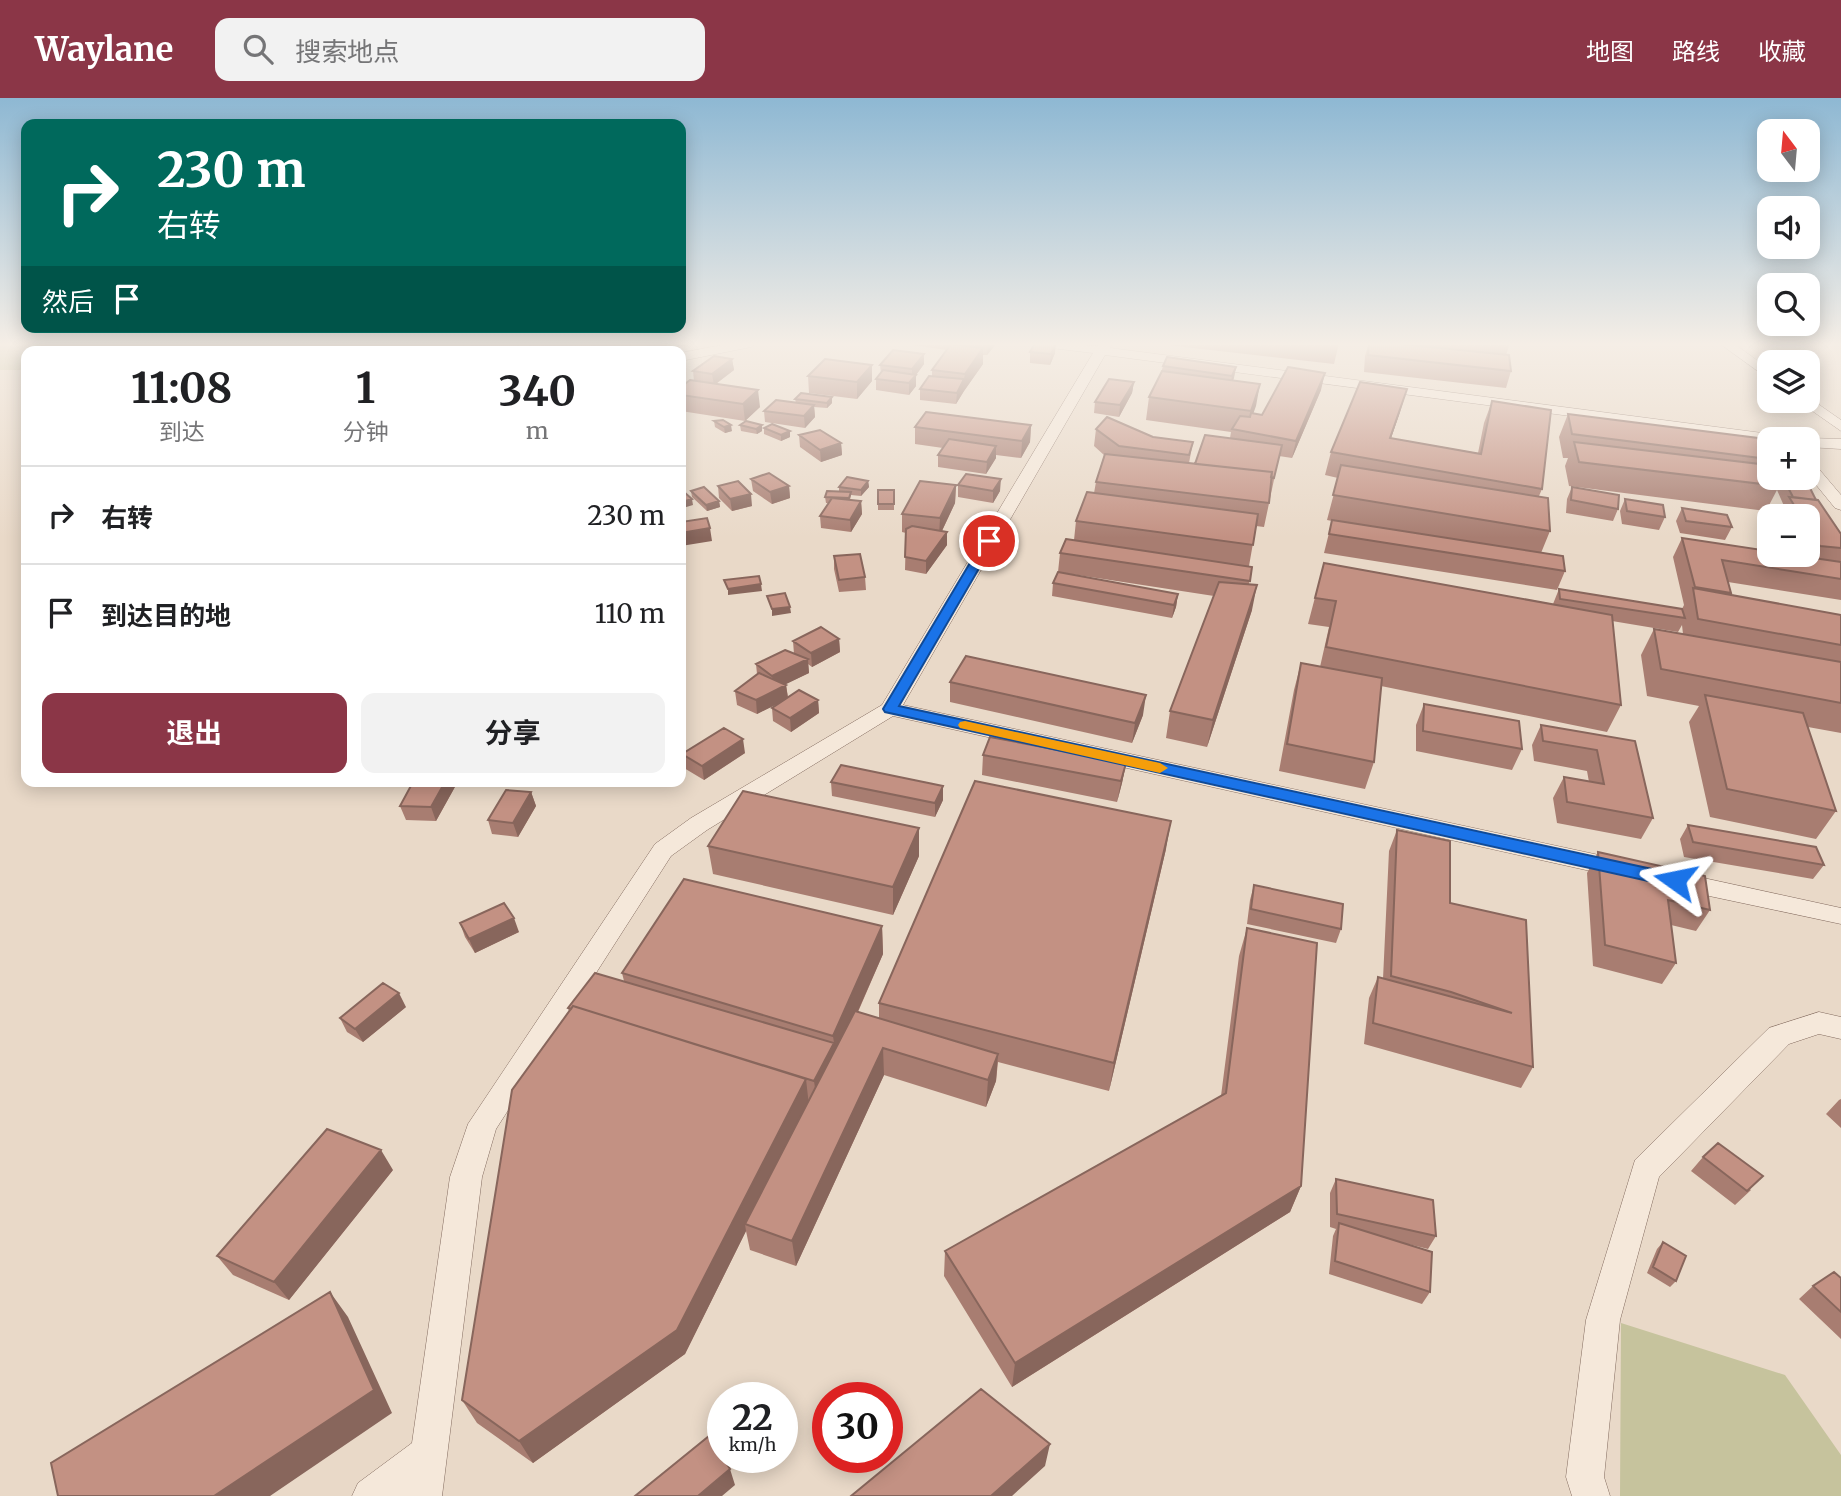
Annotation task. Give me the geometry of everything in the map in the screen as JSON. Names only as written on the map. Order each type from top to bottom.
[{"type":"street","points":[[423,1496],[466,1177],[483,1124],[663,850],[699,824],[890,709],[1067,408]]},
{"type":"street","points":[[1552,408],[1757,436]]},
{"type":"street","points":[[1820,412],[1841,427]]},
{"type":"street","points":[[1665,424],[1757,449]]},
{"type":"street","points":[[1820,445],[1841,444]]},
{"type":"street","points":[[1820,480],[1841,505]]},
{"type":"street","points":[[890,709],[1837,916]]},
{"type":"street","points":[[1591,1496],[1585,1477],[1603,1320],[1646,1170],[1779,1037],[1819,1024],[1841,1028]]},
{"type":"street","points":[[371,1496],[428,1454]]},
{"type":"shaded area","points":[[1621,1323],[1785,1375],[1841,1455],[1841,1496],[1620,1496]]},
{"type":"building","points":[[767,408],[811,408],[804,416],[764,411]]},
{"type":"building","points":[[1266,408],[1310,408],[1296,441],[1232,429],[1240,416],[1250,417],[1251,413],[1262,415]]},
{"type":"building","points":[[1349,408],[1400,408],[1390,438],[1481,454],[1490,408],[1551,410],[1542,489],[1331,452]]},
{"type":"building","points":[[926,412],[1031,425],[1022,441],[915,427]]},
{"type":"building","points":[[1568,414],[1757,438],[1757,458],[1572,434]]},
{"type":"building","points":[[1107,417],[1153,437],[1193,442],[1189,455],[1119,446],[1096,429]]},
{"type":"building","points":[[723,420],[731,425],[724,427],[714,421]]},
{"type":"building","points":[[746,421],[762,425],[756,429],[740,425]]},
{"type":"building","points":[[772,424],[790,431],[781,435],[764,428]]},
{"type":"building","points":[[820,430],[841,443],[820,450],[799,435]]},
{"type":"building","points":[[1205,435],[1282,445],[1274,478],[1271,477],[1272,472],[1195,464]]},
{"type":"building","points":[[949,439],[996,446],[987,462],[938,455]]},
{"type":"building","points":[[1574,442],[1757,464],[1757,483],[1579,462]]},
{"type":"building","points":[[1105,454],[1272,472],[1269,503],[1096,482]]},
{"type":"building","points":[[1341,465],[1548,498],[1550,531],[1333,495]]},
{"type":"building","points":[[769,473],[789,486],[770,492],[751,479]]},
{"type":"building","points":[[966,474],[1001,479],[993,491],[958,485]]},
{"type":"building","points":[[847,477],[868,481],[861,490],[839,487]]},
{"type":"building","points":[[738,481],[751,494],[730,499],[718,486]]},
{"type":"building","points":[[920,481],[956,485],[940,518],[902,514]]},
{"type":"building","points":[[704,487],[719,501],[706,505],[691,491]]},
{"type":"building","points":[[1572,487],[1619,495],[1618,509],[1571,500]]},
{"type":"building","points":[[878,490],[894,490],[894,504],[878,504]]},
{"type":"building","points":[[1789,490],[1811,490],[1816,500],[1793,497]]},
{"type":"building","points":[[827,491],[851,492],[849,498],[825,497]]},
{"type":"building","points":[[1087,492],[1258,514],[1253,545],[1076,521]]},
{"type":"building","points":[[1789,497],[1818,500],[1841,534],[1841,548],[1820,546],[1820,504],[1793,504]]},
{"type":"building","points":[[832,498],[861,501],[850,520],[820,516]]},
{"type":"building","points":[[1625,499],[1663,505],[1665,517],[1627,511]]},
{"type":"building","points":[[1682,508],[1727,515],[1732,527],[1686,521]]},
{"type":"building","points":[[707,518],[710,528],[686,532],[686,521]]},
{"type":"building","points":[[1332,520],[1563,556],[1565,571],[1329,534]]},
{"type":"building","points":[[912,526],[947,532],[926,561],[905,557],[906,529]]},
{"type":"building","points":[[1682,538],[1757,549],[1757,566],[1722,560],[1731,593],[1695,587]]},
{"type":"building","points":[[1066,539],[1252,567],[1250,581],[1060,553]]},
{"type":"building","points":[[860,554],[865,577],[839,580],[834,556]]},
{"type":"building","points":[[1820,559],[1841,562],[1841,579],[1766,567],[1820,567]]},
{"type":"building","points":[[1324,563],[1612,615],[1621,705],[1326,647],[1336,601],[1315,598]]},
{"type":"building","points":[[1058,572],[1178,594],[1174,605],[1053,583]]},
{"type":"building","points":[[759,576],[761,584],[728,589],[724,580]]},
{"type":"building","points":[[1219,582],[1257,585],[1213,720],[1170,711]]},
{"type":"building","points":[[1693,588],[1841,615],[1841,645],[1698,619]]},
{"type":"building","points":[[1559,589],[1682,609],[1685,618],[1560,599]]},
{"type":"building","points":[[785,593],[790,607],[772,609],[767,596]]},
{"type":"building","points":[[821,627],[839,639],[811,653],[793,641]]},
{"type":"building","points":[[1654,629],[1841,662],[1841,703],[1661,669]]},
{"type":"building","points":[[785,650],[808,659],[772,676],[756,664]]},
{"type":"building","points":[[966,656],[1146,695],[1135,723],[950,682]]},
{"type":"building","points":[[1301,663],[1382,678],[1374,762],[1287,744]]},
{"type":"building","points":[[759,673],[786,685],[756,700],[735,691]]},
{"type":"building","points":[[799,690],[818,700],[790,718],[772,708]]},
{"type":"building","points":[[1705,695],[1803,713],[1836,811],[1727,789]]},
{"type":"building","points":[[1424,704],[1519,721],[1522,749],[1423,731]]},
{"type":"building","points":[[1541,725],[1635,741],[1653,818],[1567,802],[1564,777],[1604,784],[1597,750],[1543,741]]},
{"type":"building","points":[[724,728],[743,739],[702,766],[686,756],[686,752]]},
{"type":"building","points":[[990,737],[1126,763],[1121,781],[983,755]]},
{"type":"building","points":[[841,765],[943,786],[935,803],[831,782]]},
{"type":"building","points":[[975,781],[1171,821],[1114,1063],[879,1003]]},
{"type":"building","points":[[410,787],[442,787],[431,807],[400,806]]},
{"type":"building","points":[[506,790],[531,792],[513,823],[488,820]]},
{"type":"building","points":[[743,791],[919,828],[893,887],[708,846]]},
{"type":"building","points":[[1688,825],[1816,847],[1824,865],[1693,842]]},
{"type":"building","points":[[1397,830],[1450,841],[1450,903],[1526,920],[1533,1067],[1373,1023],[1378,977],[1512,1013],[1451,992],[1391,976]]},
{"type":"building","points":[[1598,852],[1705,876],[1710,910],[1668,900],[1676,963],[1605,945]]},
{"type":"building","points":[[684,879],[882,926],[833,1036],[622,973]]},
{"type":"building","points":[[1254,885],[1343,904],[1341,929],[1251,909]]},
{"type":"building","points":[[504,903],[514,918],[469,939],[460,923]]},
{"type":"building","points":[[1247,928],[1317,943],[1301,1186],[1015,1363],[945,1251],[1226,1093]]},
{"type":"building","points":[[595,973],[834,1043],[814,1081],[573,1006],[568,1008]]},
{"type":"building","points":[[383,983],[399,993],[355,1029],[340,1018]]},
{"type":"building","points":[[573,1006],[806,1079],[677,1330],[519,1441],[462,1400],[512,1090]]},
{"type":"building","points":[[855,1011],[998,1054],[988,1080],[883,1048],[792,1241],[745,1224]]},
{"type":"building","points":[[327,1129],[381,1150],[274,1282],[217,1256]]},
{"type":"building","points":[[1718,1143],[1763,1176],[1747,1191],[1703,1157]]},
{"type":"building","points":[[1336,1179],[1433,1200],[1436,1236],[1337,1214]]},
{"type":"building","points":[[1339,1223],[1432,1252],[1430,1292],[1335,1261]]},
{"type":"building","points":[[1663,1242],[1686,1256],[1676,1281],[1653,1267]]},
{"type":"building","points":[[1834,1272],[1841,1278],[1841,1312],[1813,1286]]},
{"type":"building","points":[[330,1292],[374,1390],[214,1496],[58,1496],[51,1463]]},
{"type":"building","points":[[981,1389],[1050,1444],[991,1496],[851,1496],[879,1473],[903,1473],[903,1453]]},
{"type":"building","points":[[707,1438],[707,1473],[725,1473],[698,1496],[635,1496]]},
{"type":"slow traffic","points":[[965,725],[1160,768]]},
{"type":"route","points":[[989,541],[890,709],[1675,880]]}]
